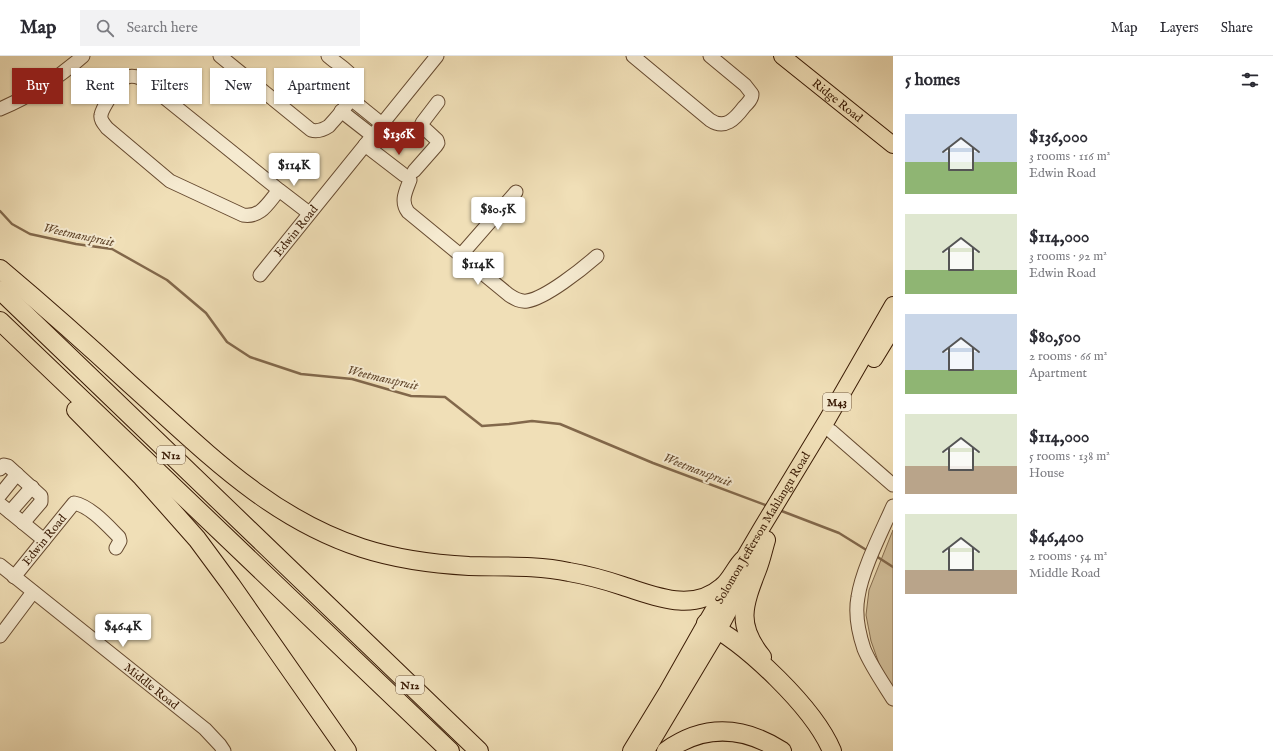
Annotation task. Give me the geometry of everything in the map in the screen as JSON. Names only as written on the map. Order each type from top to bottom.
[{"type":"highway","points":[[0,269],[74,333],[227,472],[273,505],[302,522],[334,537],[363,548],[417,560],[461,565],[566,571],[589,576],[679,602],[696,600],[716,592],[726,583],[743,560]]},
{"type":"highway","name":"N12","points":[[0,290],[479,751]]},
{"type":"highway","name":"N12","points":[[0,321],[450,751]]},
{"type":"highway","points":[[0,332],[142,477],[197,539],[348,751]]},
{"type":"highway","points":[[765,535],[758,568],[746,600],[744,613],[748,636],[818,726],[832,751]]},
{"type":"highway","points":[[712,626],[752,656],[794,695]]},
{"type":"highway","points":[[666,751],[679,742],[701,733],[730,731],[765,740],[782,751]]},
{"type":"main road","name":"Ridge Road","points":[[782,56],[893,145]]},
{"type":"main road","name":"Solomon Jefferson Mahlangu Road","points":[[646,751],[712,626],[765,535],[827,420],[893,304]]},
{"type":"main road","name":"Solomon Jefferson Mahlangu Road","points":[[783,501],[831,431],[893,328]]},
{"type":"main road","name":"Solomon Jefferson Mahlangu Road","points":[[631,751],[667,692],[712,626],[743,560],[765,535]]},
{"type":"street","points":[[0,109],[37,91],[83,56]]},
{"type":"street","points":[[220,56],[311,130],[316,131],[325,129],[347,104]]},
{"type":"street","points":[[328,56],[343,68]]},
{"type":"street","points":[[633,56],[710,120],[716,124],[730,122],[736,118],[750,101],[752,94],[745,85],[710,56]]},
{"type":"street","name":"Edwin Road","points":[[260,275],[370,140],[434,57]]},
{"type":"street","points":[[279,190],[260,212],[254,216],[243,215],[170,181],[107,128],[101,120],[102,110],[125,78],[131,76],[140,78],[309,213]]},
{"type":"street","points":[[438,102],[422,123],[423,127],[437,140],[438,143],[409,174],[404,201],[406,208],[415,219],[509,295],[520,301],[526,301],[544,294],[575,274],[597,256]]},
{"type":"street","points":[[357,104],[382,124]]},
{"type":"street","points":[[341,111],[370,140],[409,174]]},
{"type":"street","points":[[461,255],[516,192]]},
{"type":"street","points":[[831,431],[893,485]]},
{"type":"street","points":[[0,469],[6,465],[42,496],[42,500],[23,523]]},
{"type":"street","points":[[0,495],[17,474]]},
{"type":"street","points":[[32,487],[5,508],[44,540]]},
{"type":"street","name":"Edwin Road","points":[[14,577],[74,503],[82,504],[120,537],[120,541],[116,548]]},
{"type":"street","points":[[893,506],[867,569],[858,598],[857,611],[864,648],[893,699]]},
{"type":"street","name":"Middle Road","points":[[0,565],[205,729],[224,751]]},
{"type":"street","points":[[0,636],[33,592]]},
{"type":"shaded area","points":[[893,530],[893,690],[883,675],[871,641],[866,615],[869,590]]},
{"type":"waterway","name":"Weetmanspruit","points":[[0,211],[12,224],[30,234],[76,244],[112,249],[167,280],[206,313],[227,342],[250,357],[301,374],[352,379],[411,396],[445,397],[482,426],[532,421],[560,424],[653,463],[768,506]]},
{"type":"waterway","name":"Weetmanspruit","points":[[779,510],[839,533],[868,551]]},
{"type":"waterway","name":"Weetmanspruit","points":[[876,556],[893,567]]}]
